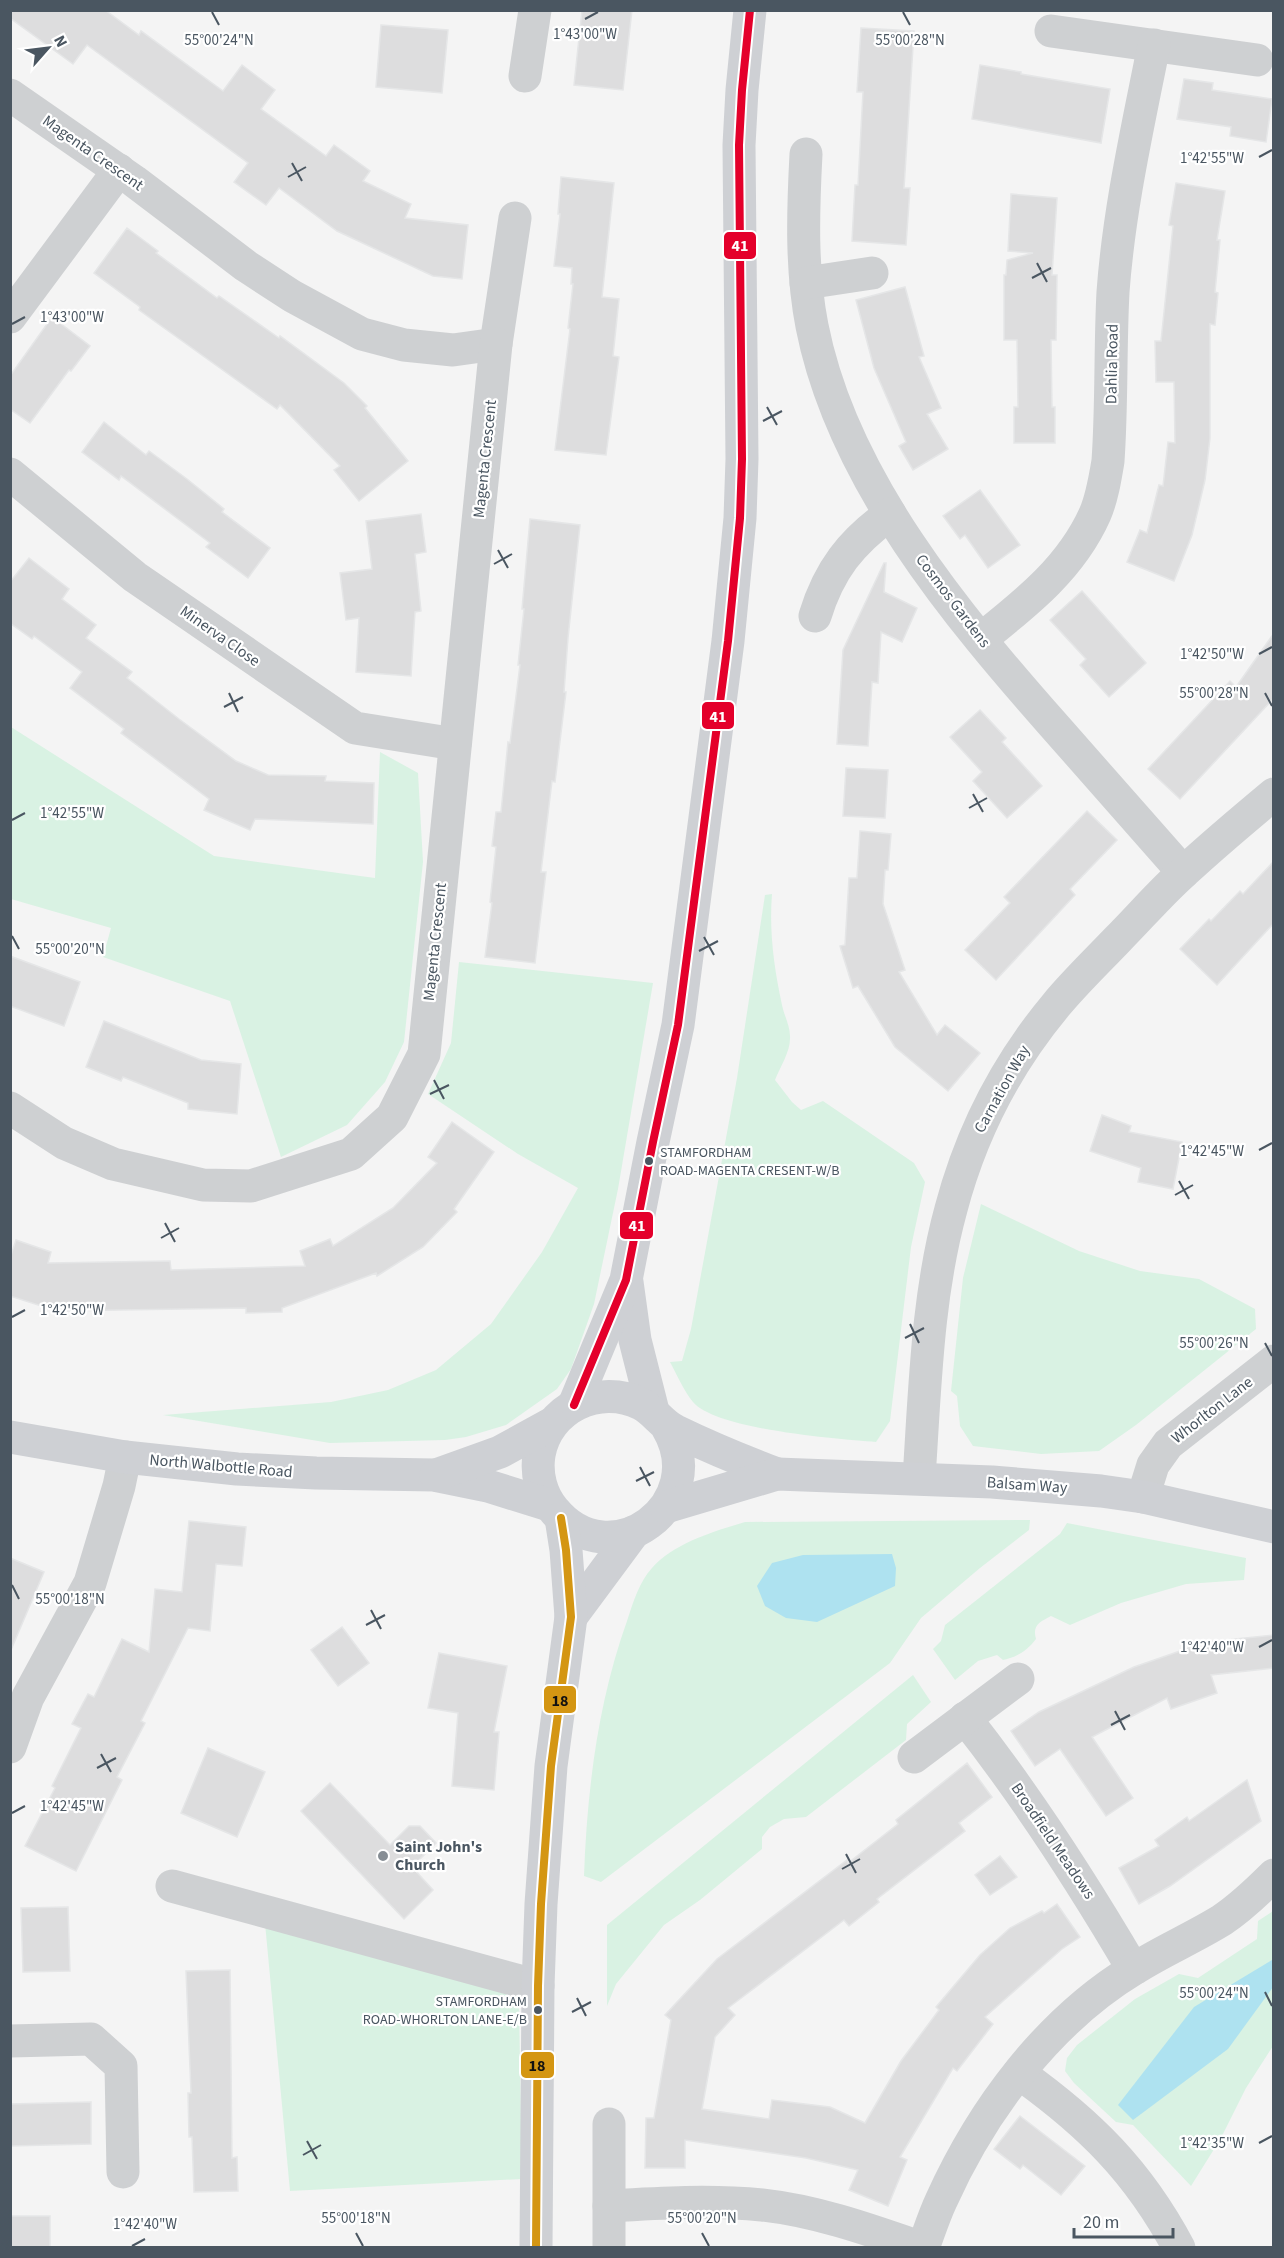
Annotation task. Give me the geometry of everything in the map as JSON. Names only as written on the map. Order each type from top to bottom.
[{"type":"main road","points":[[536,2247],[538,1986],[541,1904],[551,1766],[571,1617],[566,1550],[555,1511],[540,1484],[538,1462],[542,1442],[563,1414],[627,1280],[652,1142],[678,1025],[735,579],[740,518],[742,459],[740,145],[742,90],[750,10]]},
{"type":"main road","points":[[555,1511],[574,1528],[594,1535],[615,1537],[634,1532],[652,1522],[666,1507],[675,1489],[679,1468],[677,1447],[660,1419],[636,1348],[627,1280]]},
{"type":"main road","points":[[563,1414],[592,1397],[613,1396],[634,1400],[660,1419]]},
{"type":"main road","name":"North Walbottle Road","points":[[434,1475],[500,1452],[563,1414]]},
{"type":"main road","name":"Balsam Way","points":[[660,1419],[717,1450],[777,1473],[1058,1486],[1143,1497],[1274,1527]]},
{"type":"main road","name":"North Walbottle Road","points":[[10,1437],[125,1457],[269,1471],[434,1475],[488,1486],[555,1511]]},
{"type":"main road","name":"Balsam Way","points":[[666,1507],[777,1473]]},
{"type":"main road","points":[[571,1617],[634,1532]]},
{"type":"street","points":[[525,76],[535,10]]},
{"type":"street","points":[[1051,31],[1257,60]]},
{"type":"street","name":"Dahlia Road","points":[[981,639],[1041,590],[1055,575],[1085,533],[1095,513],[1103,487],[1108,461],[1113,291],[1131,164],[1154,45]]},
{"type":"street","name":"Magenta Crescent","points":[[10,94],[118,170],[246,266],[292,296],[362,334],[404,345],[453,350],[496,344]]},
{"type":"street","name":"Cosmos Gardens","points":[[806,154],[804,225],[806,283],[812,327],[825,375],[841,419],[890,514],[917,555],[1020,687],[1183,872]]},
{"type":"street","points":[[10,317],[118,170]]},
{"type":"street","name":"Magenta Crescent","points":[[10,1108],[64,1143],[113,1164],[203,1185],[251,1186],[351,1154],[392,1117],[424,1054],[496,344],[515,218]]},
{"type":"street","points":[[806,283],[872,273]]},
{"type":"street","name":"Minerva Close","points":[[10,474],[135,577],[356,728],[455,744]]},
{"type":"street","points":[[815,616],[822,594],[840,561],[868,529],[890,514]]},
{"type":"street","name":"Carnation Way","points":[[919,1478],[930,1328],[938,1268],[950,1210],[978,1127],[1015,1059],[1057,1004],[1183,872],[1274,794]]},
{"type":"street","name":"Whorlton Lane","points":[[1143,1497],[1153,1465],[1168,1444],[1274,1361]]},
{"type":"street","points":[[10,1747],[19,1695],[90,1583],[119,1486],[125,1457]]},
{"type":"street","points":[[914,1757],[1018,1679]]},
{"type":"street","name":"Broadfield Meadows","points":[[965,1718],[1042,1821],[1091,1897],[1133,1969]]},
{"type":"street","points":[[609,2206],[673,2202],[761,2205],[847,2223],[922,2247],[940,2201],[976,2136],[1019,2073],[1060,2028],[1133,1969],[1224,1918],[1274,1875]]},
{"type":"street","points":[[172,1886],[538,1986]]},
{"type":"street","points":[[10,2041],[92,2039],[121,2066],[123,2172]]},
{"type":"street","points":[[1019,2073],[1083,2123],[1113,2151],[1137,2180],[1179,2247]]},
{"type":"street","points":[[609,2124],[609,2247]]},
{"type":"green space","points":[[11,727],[214,856],[375,878],[380,752],[418,773],[423,862],[404,1042],[385,1082],[347,1125],[281,1157],[230,1001],[103,957],[111,928],[11,899]]},
{"type":"green space","points":[[772,894],[771,922],[775,964],[790,1036],[787,1053],[775,1080],[801,1110],[823,1101],[914,1163],[925,1182],[911,1247],[890,1421],[876,1442],[779,1431],[726,1420],[706,1412],[693,1402],[670,1362],[682,1361],[691,1329],[737,1078],[765,895]]},
{"type":"green space","points":[[459,962],[653,983],[618,1189],[594,1304],[571,1369],[557,1389],[506,1425],[466,1437],[445,1440],[330,1443],[163,1415],[331,1402],[388,1390],[436,1370],[491,1324],[542,1252],[578,1188],[518,1154],[428,1094],[451,1043]]},
{"type":"green space","points":[[981,1204],[1079,1251],[1140,1271],[1199,1279],[1255,1309],[1256,1329],[1136,1425],[1099,1451],[1041,1454],[973,1446],[960,1426],[957,1396],[951,1391],[963,1278]]},
{"type":"green space","points":[[1030,1520],[1029,1530],[921,1618],[890,1663],[601,1882],[584,1876],[591,1779],[608,1683],[637,1593],[647,1574],[661,1559],[696,1539],[745,1522]]},
{"type":"green space","points":[[1067,1523],[1246,1558],[1244,1580],[1186,1584],[1121,1603],[1070,1625],[1051,1616],[1038,1624],[1035,1630],[1036,1639],[1021,1653],[1003,1660],[997,1655],[978,1661],[955,1680],[933,1649],[941,1641],[945,1625],[1060,1534]]},
{"type":"green space","points":[[913,1675],[931,1702],[907,1724],[906,1740],[806,1817],[784,1819],[770,1827],[762,1837],[762,1849],[700,1900],[664,1925],[616,1984],[607,2006],[607,1925]]},
{"type":"green space","points":[[1273,1911],[1273,2046],[1246,2088],[1221,2138],[1191,2186],[1133,2125],[1116,2122],[1074,2083],[1065,2071],[1067,2058],[1077,2045],[1135,1999],[1179,1974],[1198,1978],[1257,1939],[1258,1921]]},
{"type":"green space","points":[[265,1923],[498,1985],[519,2005],[522,2179],[290,2191]]},
{"type":"water","points":[[892,1554],[896,1568],[895,1586],[817,1622],[786,1618],[765,1606],[757,1586],[772,1563],[803,1555]]},
{"type":"water","points":[[1272,1960],[1273,1987],[1228,2049],[1133,2120],[1118,2105],[1194,2007]]},
{"type":"building","points":[[10,10],[105,10],[139,35],[141,31],[223,91],[242,65],[275,90],[261,109],[326,156],[334,145],[370,171],[363,181],[411,204],[405,218],[468,225],[462,279],[433,276],[337,231],[279,188],[266,205],[234,182],[248,163],[87,45],[73,64],[10,18]]},
{"type":"building","points":[[582,10],[632,10],[623,90],[574,85]]},
{"type":"building","points":[[381,25],[448,30],[442,93],[376,87]]},
{"type":"building","points":[[861,28],[914,31],[904,188],[910,188],[906,245],[852,241],[855,185],[858,185],[863,92],[857,92]]},
{"type":"building","points":[[980,65],[1110,89],[1101,143],[972,119]]},
{"type":"building","points":[[1184,79],[1213,83],[1212,90],[1272,99],[1266,142],[1230,136],[1231,127],[1177,119]]},
{"type":"building","points":[[561,177],[614,183],[602,297],[619,299],[613,356],[619,357],[606,455],[555,450],[570,329],[568,328],[573,284],[571,284],[572,268],[554,266],[560,214],[558,214]]},
{"type":"building","points":[[1176,183],[1225,191],[1217,240],[1220,240],[1215,292],[1218,293],[1215,325],[1210,324],[1210,438],[1205,480],[1192,535],[1174,581],[1127,562],[1140,530],[1147,533],[1159,485],[1163,486],[1168,442],[1175,443],[1174,382],[1156,382],[1155,341],[1161,341],[1173,226],[1169,225]]},
{"type":"building","points":[[1011,194],[1057,198],[1052,275],[1057,275],[1056,340],[1051,340],[1055,443],[1014,443],[1014,407],[1018,407],[1017,340],[1004,340],[1004,275],[1006,275],[1007,260],[1033,253],[1008,251]]},
{"type":"building","points":[[127,228],[158,251],[156,253],[217,298],[219,296],[279,338],[280,336],[344,383],[367,406],[365,408],[408,461],[359,501],[334,470],[340,466],[280,405],[277,409],[139,310],[140,307],[94,273]]},
{"type":"building","points":[[905,287],[924,356],[919,357],[941,408],[927,414],[948,449],[913,470],[899,446],[906,442],[874,368],[856,300]]},
{"type":"building","points":[[52,317],[90,346],[71,371],[69,370],[30,423],[10,409],[10,376]]},
{"type":"building","points":[[104,422],[146,455],[149,451],[187,479],[224,509],[222,512],[270,548],[248,578],[206,547],[210,543],[121,476],[119,480],[82,452]]},
{"type":"building","points":[[980,490],[1020,545],[988,568],[965,535],[960,539],[943,516]]},
{"type":"building","points":[[421,514],[426,552],[415,554],[421,611],[415,612],[411,676],[356,672],[359,618],[346,620],[340,573],[372,569],[366,521]]},
{"type":"building","points":[[530,519],[580,525],[568,638],[564,692],[566,692],[541,872],[546,872],[535,963],[485,957],[492,903],[490,902],[496,847],[492,846],[496,812],[501,812],[508,742],[510,743],[520,665],[518,665]]},
{"type":"building","points":[[29,558],[69,589],[62,599],[96,625],[86,638],[132,672],[127,678],[179,719],[236,761],[268,775],[326,776],[325,781],[374,783],[373,824],[255,819],[250,830],[204,810],[209,799],[121,733],[124,729],[70,688],[82,672],[34,636],[32,639],[10,623],[10,582]]},
{"type":"building","points":[[886,563],[884,592],[917,608],[902,642],[881,632],[878,683],[872,682],[868,746],[837,744],[843,650]]},
{"type":"building","points":[[1082,591],[1146,663],[1109,697],[1080,665],[1086,659],[1050,620]]},
{"type":"building","points":[[1274,633],[1274,698],[1180,799],[1148,769],[1230,681],[1236,687]]},
{"type":"building","points":[[980,710],[1006,738],[1002,742],[1042,786],[1007,818],[973,781],[982,772],[950,737]]},
{"type":"building","points":[[846,768],[888,770],[885,818],[843,816]]},
{"type":"building","points":[[1087,811],[1117,840],[1070,889],[1075,895],[996,980],[965,950],[1010,903],[1004,897]]},
{"type":"building","points":[[860,831],[891,834],[888,870],[885,870],[883,904],[905,970],[899,972],[937,1035],[945,1025],[980,1053],[948,1091],[895,1047],[858,986],[853,988],[840,946],[845,945],[849,878],[857,878]]},
{"type":"building","points":[[1274,861],[1274,923],[1217,985],[1180,949],[1240,891],[1243,894]]},
{"type":"building","points":[[10,956],[80,982],[64,1026],[10,1006]]},
{"type":"building","points":[[104,1021],[201,1060],[241,1064],[237,1114],[188,1109],[188,1103],[123,1077],[121,1081],[86,1067]]},
{"type":"building","points":[[1102,1115],[1131,1126],[1129,1132],[1182,1142],[1173,1189],[1138,1182],[1141,1168],[1090,1151]]},
{"type":"building","points":[[452,1122],[494,1152],[454,1209],[457,1212],[423,1247],[377,1276],[376,1273],[282,1308],[282,1312],[246,1313],[246,1308],[57,1311],[10,1296],[10,1258],[16,1240],[51,1252],[48,1263],[170,1261],[171,1270],[305,1266],[300,1251],[330,1239],[333,1246],[393,1208],[437,1163],[428,1157]]},
{"type":"building","points":[[189,1521],[246,1527],[242,1566],[216,1564],[210,1631],[188,1628],[141,1721],[145,1723],[117,1777],[122,1780],[76,1871],[25,1846],[55,1788],[52,1786],[81,1728],[72,1724],[88,1694],[94,1697],[122,1639],[149,1652],[155,1589],[182,1592]]},
{"type":"building","points":[[10,1558],[44,1572],[11,1650],[10,1650]]},
{"type":"building","points":[[342,1627],[369,1663],[338,1686],[311,1650]]},
{"type":"building","points":[[1274,1635],[1274,1668],[1211,1675],[1217,1693],[1171,1709],[1167,1698],[1092,1737],[1133,1798],[1106,1816],[1060,1749],[1035,1766],[1011,1731],[1039,1712],[1134,1667],[1206,1642]]},
{"type":"building","points":[[439,1653],[507,1666],[494,1732],[499,1732],[494,1790],[452,1786],[458,1713],[428,1708]]},
{"type":"building","points":[[208,1748],[265,1772],[237,1837],[181,1813]]},
{"type":"building","points":[[967,1763],[992,1797],[959,1823],[965,1831],[877,1899],[879,1902],[849,1926],[844,1920],[728,2008],[735,2015],[715,2037],[702,2109],[769,2119],[772,2100],[830,2107],[865,2123],[901,2061],[939,2010],[936,2007],[980,1955],[1010,1928],[1042,1911],[1044,1913],[1057,1904],[1080,1937],[1062,1949],[985,2017],[993,2024],[957,2071],[953,2068],[900,2157],[907,2160],[888,2206],[849,2190],[858,2170],[806,2158],[685,2140],[685,2168],[645,2168],[646,2118],[654,2118],[671,2020],[665,2015],[717,1959],[898,1824],[896,1820]]},
{"type":"building","points":[[1247,1780],[1261,1821],[1170,1886],[1139,1904],[1119,1868],[1159,1846],[1155,1840],[1187,1817],[1189,1821]]},
{"type":"building","name":"Saint John's Church","points":[[330,1783],[390,1845],[409,1826],[420,1826],[436,1843],[412,1867],[433,1890],[404,1919],[301,1811]]},
{"type":"building","points":[[1000,1856],[1017,1877],[990,1895],[975,1875]]},
{"type":"building","points":[[68,1907],[70,1971],[23,1972],[21,1908]]},
{"type":"building","points":[[230,1970],[232,2158],[237,2157],[238,2191],[194,2192],[192,2137],[189,2137],[188,2093],[191,2093],[186,1971]]},
{"type":"building","points":[[91,2102],[91,2144],[10,2146],[10,2104]]},
{"type":"building","points":[[1020,2116],[1085,2166],[1061,2195],[1023,2165],[1020,2169],[994,2149]]},
{"type":"building","points":[[10,2216],[50,2216],[50,2247],[10,2247]]},
{"type":"transit line","name":"41","points":[[574,1405],[626,1280],[678,1025],[728,641],[740,518],[742,459],[739,145],[750,10]]},
{"type":"transit line","name":"18","points":[[536,2248],[538,1986],[541,1904],[551,1766],[571,1617],[561,1518]]},
{"type":"place","name":"STAMFORDHAM ROAD-MAGENTA CRESENT-W/B","points":[[649,1161]]},
{"type":"place","name":"Saint John's Church","points":[[383,1856]]},
{"type":"place","name":"STAMFORDHAM ROAD-WHORLTON LANE-E/B","points":[[538,2010]]}]
